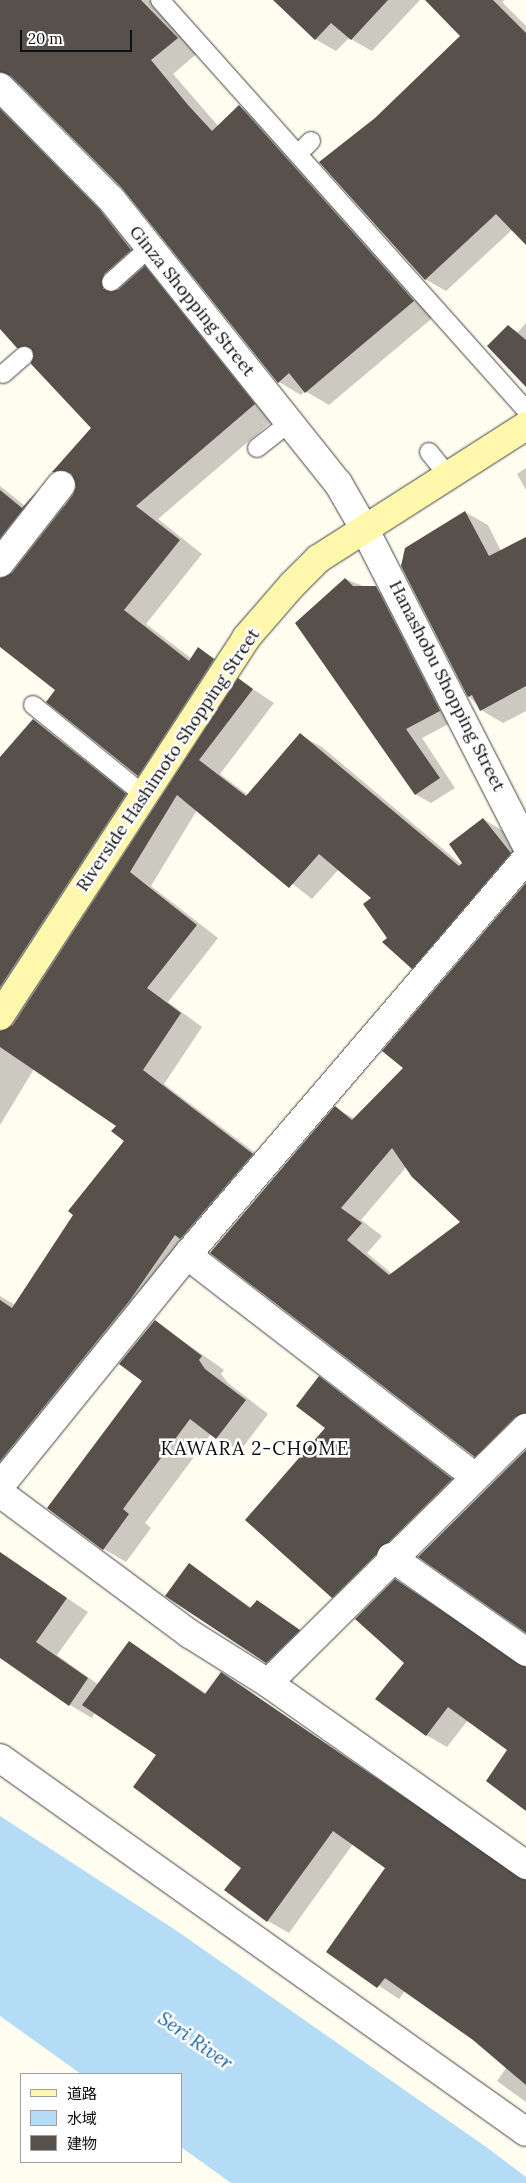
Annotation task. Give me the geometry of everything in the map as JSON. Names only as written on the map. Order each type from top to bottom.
[{"type":"main road","name":"Riverside Hashimoto Shopping Street","points":[[0,1016],[246,638],[318,559],[526,426]]},
{"type":"street","name":"Ginza Shopping Street","points":[[0,87],[57,140],[149,248],[338,483],[366,530]]},
{"type":"street","points":[[0,563],[61,485]]},
{"type":"street","name":"Hanashobu Shopping Street","points":[[366,530],[526,844]]},
{"type":"street","points":[[0,1486],[85,1388],[161,1294],[186,1255],[526,860]]},
{"type":"street","points":[[186,1255],[312,1354],[473,1475]]},
{"type":"street","points":[[268,1683],[473,1475],[526,1428]]},
{"type":"street","points":[[0,1493],[190,1634],[268,1683],[526,1865]]},
{"type":"street","points":[[391,1557],[526,1652]]},
{"type":"street","points":[[0,1758],[526,2132]]},
{"type":"lane","points":[[160,0],[305,147],[451,309],[456,332],[526,410]]},
{"type":"lane","points":[[111,282],[149,248]]},
{"type":"lane","points":[[3,374],[24,356]]},
{"type":"lane","points":[[257,448],[290,422]]},
{"type":"lane","points":[[429,452],[449,477]]},
{"type":"lane","points":[[33,705],[144,794]]},
{"type":"water","name":"Seri River","points":[[0,1816],[177,1931],[489,2149],[526,2177],[526,2183],[231,2183],[182,2148],[182,2073],[80,2073],[0,2016]]},
{"type":"building","points":[[0,0],[141,0],[178,38],[151,60],[188,105],[212,131],[239,105],[414,301],[305,393],[289,373],[278,383],[122,188],[11,76],[0,72]]},
{"type":"building","points":[[273,0],[388,0],[351,40],[331,23],[315,40]]},
{"type":"building","points":[[425,0],[493,0],[526,33],[526,245],[496,214],[425,280],[319,162],[375,118],[460,36]]},
{"type":"building","points":[[0,109],[99,209],[131,250],[104,274],[103,289],[118,290],[145,266],[255,404],[136,506],[180,540],[124,610],[189,661],[198,647],[214,659],[138,776],[46,702],[55,690],[0,647],[0,578],[12,573],[73,495],[76,487],[71,473],[52,472],[91,428],[31,364],[32,349],[17,348],[0,329]]},
{"type":"building","points":[[508,325],[526,340],[526,387],[487,346]]},
{"type":"building","points":[[0,490],[22,508],[38,490],[0,538]]},
{"type":"building","points":[[465,511],[489,556],[526,537],[526,686],[480,711],[472,695],[468,697],[401,566],[405,548]]},
{"type":"building","points":[[345,578],[353,586],[376,586],[440,711],[406,729],[440,778],[415,795],[295,623]]},
{"type":"building","points":[[238,678],[253,689],[199,760],[246,796],[300,733],[459,866],[462,863],[449,844],[483,818],[511,853],[412,969],[382,942],[387,938],[363,904],[371,898],[319,854],[289,888],[177,795],[130,872],[197,925],[147,988],[181,1013],[143,1070],[253,1154],[180,1239],[175,1235],[130,1300],[0,1461],[0,1300],[12,1308],[73,1215],[68,1211],[124,1141],[111,1131],[116,1126],[0,1047],[0,1031],[13,1025]]},
{"type":"building","points":[[33,719],[126,794],[0,987],[0,757]]},
{"type":"building","points":[[526,883],[526,1413],[515,1417],[475,1457],[210,1253],[335,1106],[352,1120],[403,1068],[382,1051]],"holes":[[[392,1148],[412,1177],[460,1222],[389,1275],[347,1240],[362,1223],[341,1208]]]},
{"type":"building","points":[[155,1320],[202,1356],[199,1360],[205,1369],[246,1400],[216,1439],[190,1419],[123,1509],[129,1514],[103,1550],[47,1508],[142,1381],[119,1364]]},
{"type":"building","points":[[319,1376],[452,1479],[332,1598],[245,1520],[325,1428],[296,1406]]},
{"type":"building","points":[[526,1450],[526,1633],[418,1557]]},
{"type":"building","points":[[0,1552],[67,1598],[36,1642],[88,1678],[69,1706],[0,1658]]},
{"type":"building","points":[[189,1563],[250,1608],[257,1600],[300,1630],[266,1663],[165,1596]]},
{"type":"building","points":[[395,1579],[526,1667],[526,1811],[486,1781],[507,1750],[448,1707],[426,1736],[375,1699],[404,1663],[355,1619]]},
{"type":"building","points":[[129,1641],[205,1694],[221,1672],[526,1880],[526,2085],[473,2040],[385,1978],[377,1988],[326,1952],[385,1868],[333,1831],[267,1922],[224,1890],[241,1868],[133,1787],[156,1755],[82,1705]]},
{"type":"district","name":"KAWARA 2-CHOME","points":[[255,1449]]}]
